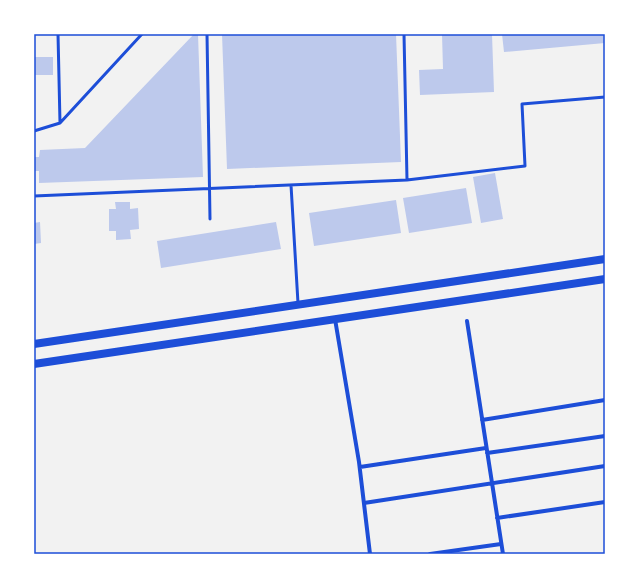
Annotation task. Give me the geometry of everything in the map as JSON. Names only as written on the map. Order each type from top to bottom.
[{"type":"main road","points":[[34,344],[605,259]]},
{"type":"main road","points":[[34,364],[605,279]]},
{"type":"street","points":[[335,319],[360,467],[370,554]]},
{"type":"street","points":[[467,321],[503,554]]},
{"type":"street","points":[[482,420],[605,400]]},
{"type":"street","points":[[487,453],[605,436]]},
{"type":"street","points":[[360,467],[486,448]]},
{"type":"street","points":[[364,503],[605,466]]},
{"type":"street","points":[[497,518],[605,502]]},
{"type":"street","points":[[430,554],[501,544]]},
{"type":"lane","points":[[58,34],[60,123]]},
{"type":"lane","points":[[34,131],[60,123],[142,34]]},
{"type":"lane","points":[[206,34],[210,219]]},
{"type":"lane","points":[[404,34],[407,180]]},
{"type":"lane","points":[[34,196],[407,180],[525,166],[522,104],[605,96]]},
{"type":"lane","points":[[291,185],[298,305]]},
{"type":"building","points":[[194,34],[198,34],[203,177],[39,183],[39,171],[34,171],[34,157],[39,157],[40,150],[85,148]]},
{"type":"building","points":[[222,34],[396,34],[401,162],[227,169]]},
{"type":"building","points":[[442,34],[492,34],[494,92],[420,95],[419,70],[443,69]]},
{"type":"building","points":[[502,34],[605,34],[605,43],[504,52]]},
{"type":"building","points":[[34,57],[53,57],[53,75],[34,75]]},
{"type":"building","points":[[495,173],[503,219],[481,223],[473,177]]},
{"type":"building","points":[[466,188],[472,223],[409,233],[403,198]]},
{"type":"building","points":[[396,200],[401,233],[314,246],[309,213]]},
{"type":"building","points":[[115,202],[130,202],[130,209],[138,208],[139,229],[130,230],[131,239],[116,240],[116,231],[109,231],[109,209],[116,209]]},
{"type":"building","points":[[40,222],[41,243],[34,244],[34,223]]},
{"type":"building","points":[[276,222],[281,249],[161,268],[157,241]]}]
